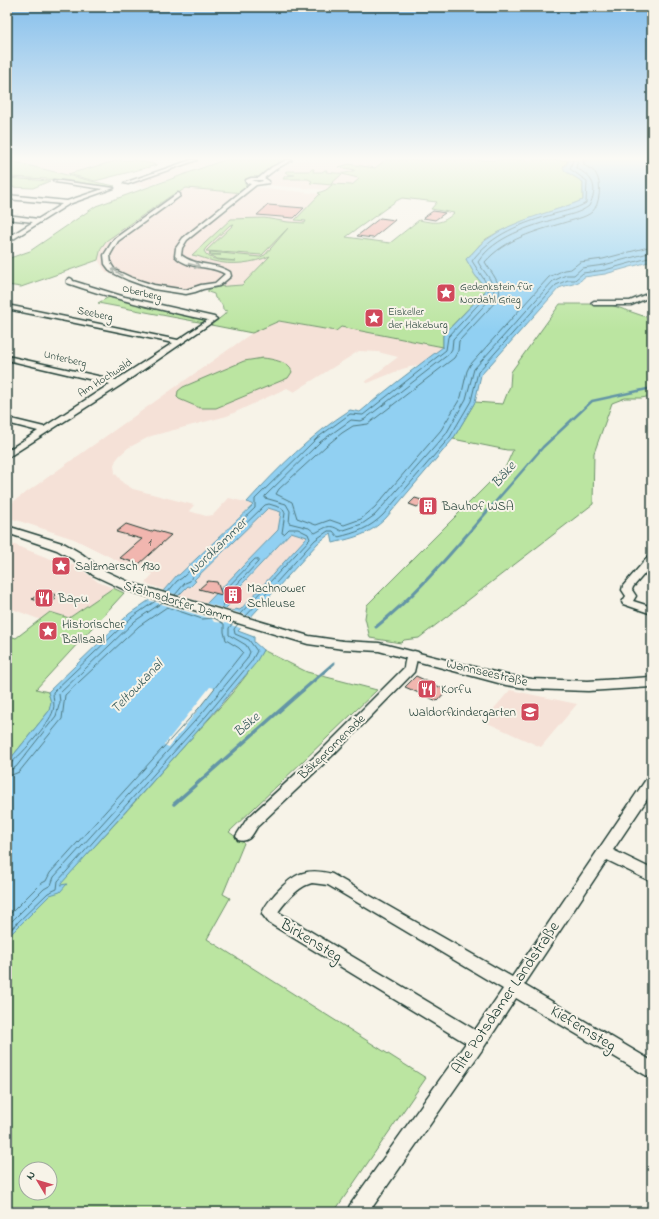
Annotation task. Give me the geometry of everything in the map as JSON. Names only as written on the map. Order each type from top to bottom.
[{"type":"street","points":[[7,217],[40,221]]},
{"type":"street","points":[[7,241],[46,217]]},
{"type":"street","points":[[148,217],[116,240],[107,256],[112,269],[125,277],[154,287],[175,290],[180,287],[192,285],[201,287],[217,285],[229,275],[228,273],[219,269],[190,264],[181,260],[178,256],[179,248],[186,239],[215,217]]},
{"type":"street","name":"Oberberg","points":[[70,280],[68,282],[103,293],[160,308],[214,319]]},
{"type":"street","points":[[594,303],[631,303],[652,294]]},
{"type":"street","name":"Seeberg","points":[[7,307],[179,342]]},
{"type":"street","name":"Am Hochwald","points":[[7,455],[214,319]]},
{"type":"street","name":"Unterberg","points":[[7,358],[118,382]]},
{"type":"street","points":[[7,420],[45,430]]},
{"type":"street","name":"Stahnsdorfer Damm","points":[[7,529],[61,548],[106,577],[147,593],[317,642],[360,646]]},
{"type":"street","points":[[652,559],[628,586],[627,590],[631,596],[627,602],[652,611]]},
{"type":"street","name":"Wannseestraße","points":[[360,646],[379,647],[506,680],[532,684],[588,686],[648,681]]},
{"type":"street","name":"Bäkepromenade","points":[[243,836],[252,823],[329,751],[410,669],[411,659],[414,655]]},
{"type":"street","name":"Alte Potsdamer Landstraße","points":[[357,1212],[478,1041],[652,781]]},
{"type":"street","points":[[604,852],[652,876]]},
{"type":"street","name":"Birkensteg","points":[[478,1041],[274,918],[270,914],[272,908],[300,879],[314,876],[332,880],[497,976],[513,987]]},
{"type":"street","name":"Kiefernsteg","points":[[513,987],[652,1071]]},
{"type":"shaded area","points":[[141,217],[298,217],[296,219],[307,221],[242,285],[214,287],[190,295],[139,286],[106,272],[98,260],[101,248],[106,241]]},
{"type":"shaded area","points":[[279,321],[336,331],[341,327],[443,347],[421,364],[402,369],[368,383],[365,382],[398,357],[378,352],[359,351],[294,392],[287,388],[227,416],[151,436],[128,448],[120,455],[114,465],[115,473],[123,483],[133,489],[194,505],[189,511],[206,516],[213,515],[229,498],[253,504],[164,590],[145,583],[153,574],[132,568],[74,539],[7,517],[7,506],[252,333]]},
{"type":"shaded area","points":[[268,508],[281,512],[278,530],[206,605],[178,596],[188,586],[191,587],[196,582],[194,580]]},
{"type":"shaded area","points":[[291,532],[307,537],[240,611],[225,609],[233,600],[229,598]]},
{"type":"shaded area","points":[[7,542],[48,558],[77,566],[98,582],[113,588],[69,618],[50,612],[41,620],[7,607]]},
{"type":"shaded area","name":"Waldorfkindergarten","points":[[510,690],[577,704],[541,747],[483,721]]},
{"type":"green space","points":[[80,217],[141,217],[106,241],[101,248],[98,260],[21,287],[7,285],[7,259],[30,251]]},
{"type":"green space","points":[[298,217],[374,217],[346,237],[390,243],[419,220],[438,222],[449,217],[536,217],[497,232],[483,241],[466,259],[475,275],[485,288],[485,291],[443,335],[443,347],[341,327],[336,331],[279,321],[252,333],[211,325],[227,311],[223,310],[222,305],[215,298],[214,294],[208,292],[208,290],[214,287],[242,285],[270,256],[250,262],[220,263],[192,255],[231,219],[264,218],[305,223],[306,221],[295,220]],"holes":[[[234,224],[206,251],[262,255],[288,228],[265,255],[260,257],[211,252],[209,254],[221,255],[209,255],[217,259],[236,261],[218,260],[209,257],[204,251],[206,248],[230,225]]]},
{"type":"green space","points":[[109,297],[155,309],[207,319],[204,323],[98,303]]},
{"type":"green space","points":[[560,304],[608,304],[652,319],[652,396],[625,398],[612,403],[594,453],[593,504],[419,638],[404,640],[401,643],[370,638],[365,618],[367,605],[506,466],[513,450],[453,439],[475,402],[503,404],[510,386],[511,372]]},
{"type":"green space","points":[[263,358],[284,363],[291,369],[292,372],[288,378],[216,408],[200,408],[177,397],[178,391],[183,387],[244,361]]},
{"type":"green space","points":[[113,588],[124,593],[36,689],[48,692],[51,702],[49,711],[7,763],[7,635],[16,638],[50,612],[69,618]]},
{"type":"green space","points":[[263,650],[307,672],[377,690],[229,832],[244,843],[223,894],[230,898],[207,939],[426,1078],[334,1212],[7,1212],[7,938],[115,824],[245,677]]},
{"type":"water","points":[[533,217],[652,217],[652,261],[605,274],[584,277],[579,282],[559,288],[481,375],[475,402],[453,439],[386,518],[368,532],[349,539],[333,543],[331,533],[318,543],[238,631],[254,637],[254,642],[263,650],[255,664],[210,717],[60,885],[67,884],[60,892],[50,895],[7,938],[7,763],[49,711],[51,702],[48,692],[129,614],[164,590],[177,575],[179,575],[253,505],[247,502],[308,441],[350,410],[360,412],[443,347],[443,335],[485,292],[485,287],[475,275],[466,259],[483,242],[497,233]],"holes":[[[268,508],[281,512],[278,530],[206,604],[178,596],[188,586],[190,587],[196,581],[194,580]],[[291,532],[307,537],[240,610],[235,609],[234,611],[225,609],[234,600],[229,598]]]},
{"type":"pier","points":[[161,590],[253,617],[243,629],[225,623],[214,622],[212,619],[148,600]]},
{"type":"pier","points":[[210,687],[215,688],[169,747],[164,745]]},
{"type":"building","points":[[425,217],[439,217],[435,220],[423,218]]},
{"type":"building","points":[[380,218],[395,220],[373,238],[357,236]]},
{"type":"building","points":[[415,498],[425,501],[417,507],[409,504]]},
{"type":"building","points":[[126,524],[151,532],[154,530],[171,535],[139,564],[120,558],[142,539],[116,532]]},
{"type":"building","points":[[208,581],[217,582],[222,595],[199,589]]},
{"type":"building","name":"Bapu","points":[[44,590],[56,595],[52,597],[56,599],[47,605],[32,599]]},
{"type":"building","name":"Korfu","points":[[416,676],[447,690],[437,701],[405,687]]},
{"type":"waterway","name":"Bäke","points":[[490,508],[543,447],[592,401],[652,388]]},
{"type":"waterway","name":"Bäke","points":[[376,627],[422,585],[491,507]]},
{"type":"waterway","name":"Bäke","points":[[302,691],[334,663]]},
{"type":"waterway","name":"Bäke","points":[[174,804],[303,690]]},
{"type":"place","name":"Gedenkstein für Nordahl Grieg","points":[[446,293]]},
{"type":"place","name":"Eiskeller der Hakeburg","points":[[374,318]]},
{"type":"place","name":"Bauhof WSA","points":[[428,506]]},
{"type":"place","name":"Salzmarsch 1930","points":[[61,566]]},
{"type":"place","name":"Machnower Schleuse","points":[[233,595]]},
{"type":"place","name":"Bapu","points":[[44,598]]},
{"type":"place","name":"Historischer Ballsaal","points":[[48,631]]},
{"type":"place","name":"Korfu","points":[[427,689]]},
{"type":"place","name":"Waldorfkindergarten","points":[[530,712]]},
{"type":"water label","name":"Nordkammer","points":[[218,547]]},
{"type":"water label","name":"Teltowkanal","points":[[137,687]]}]
